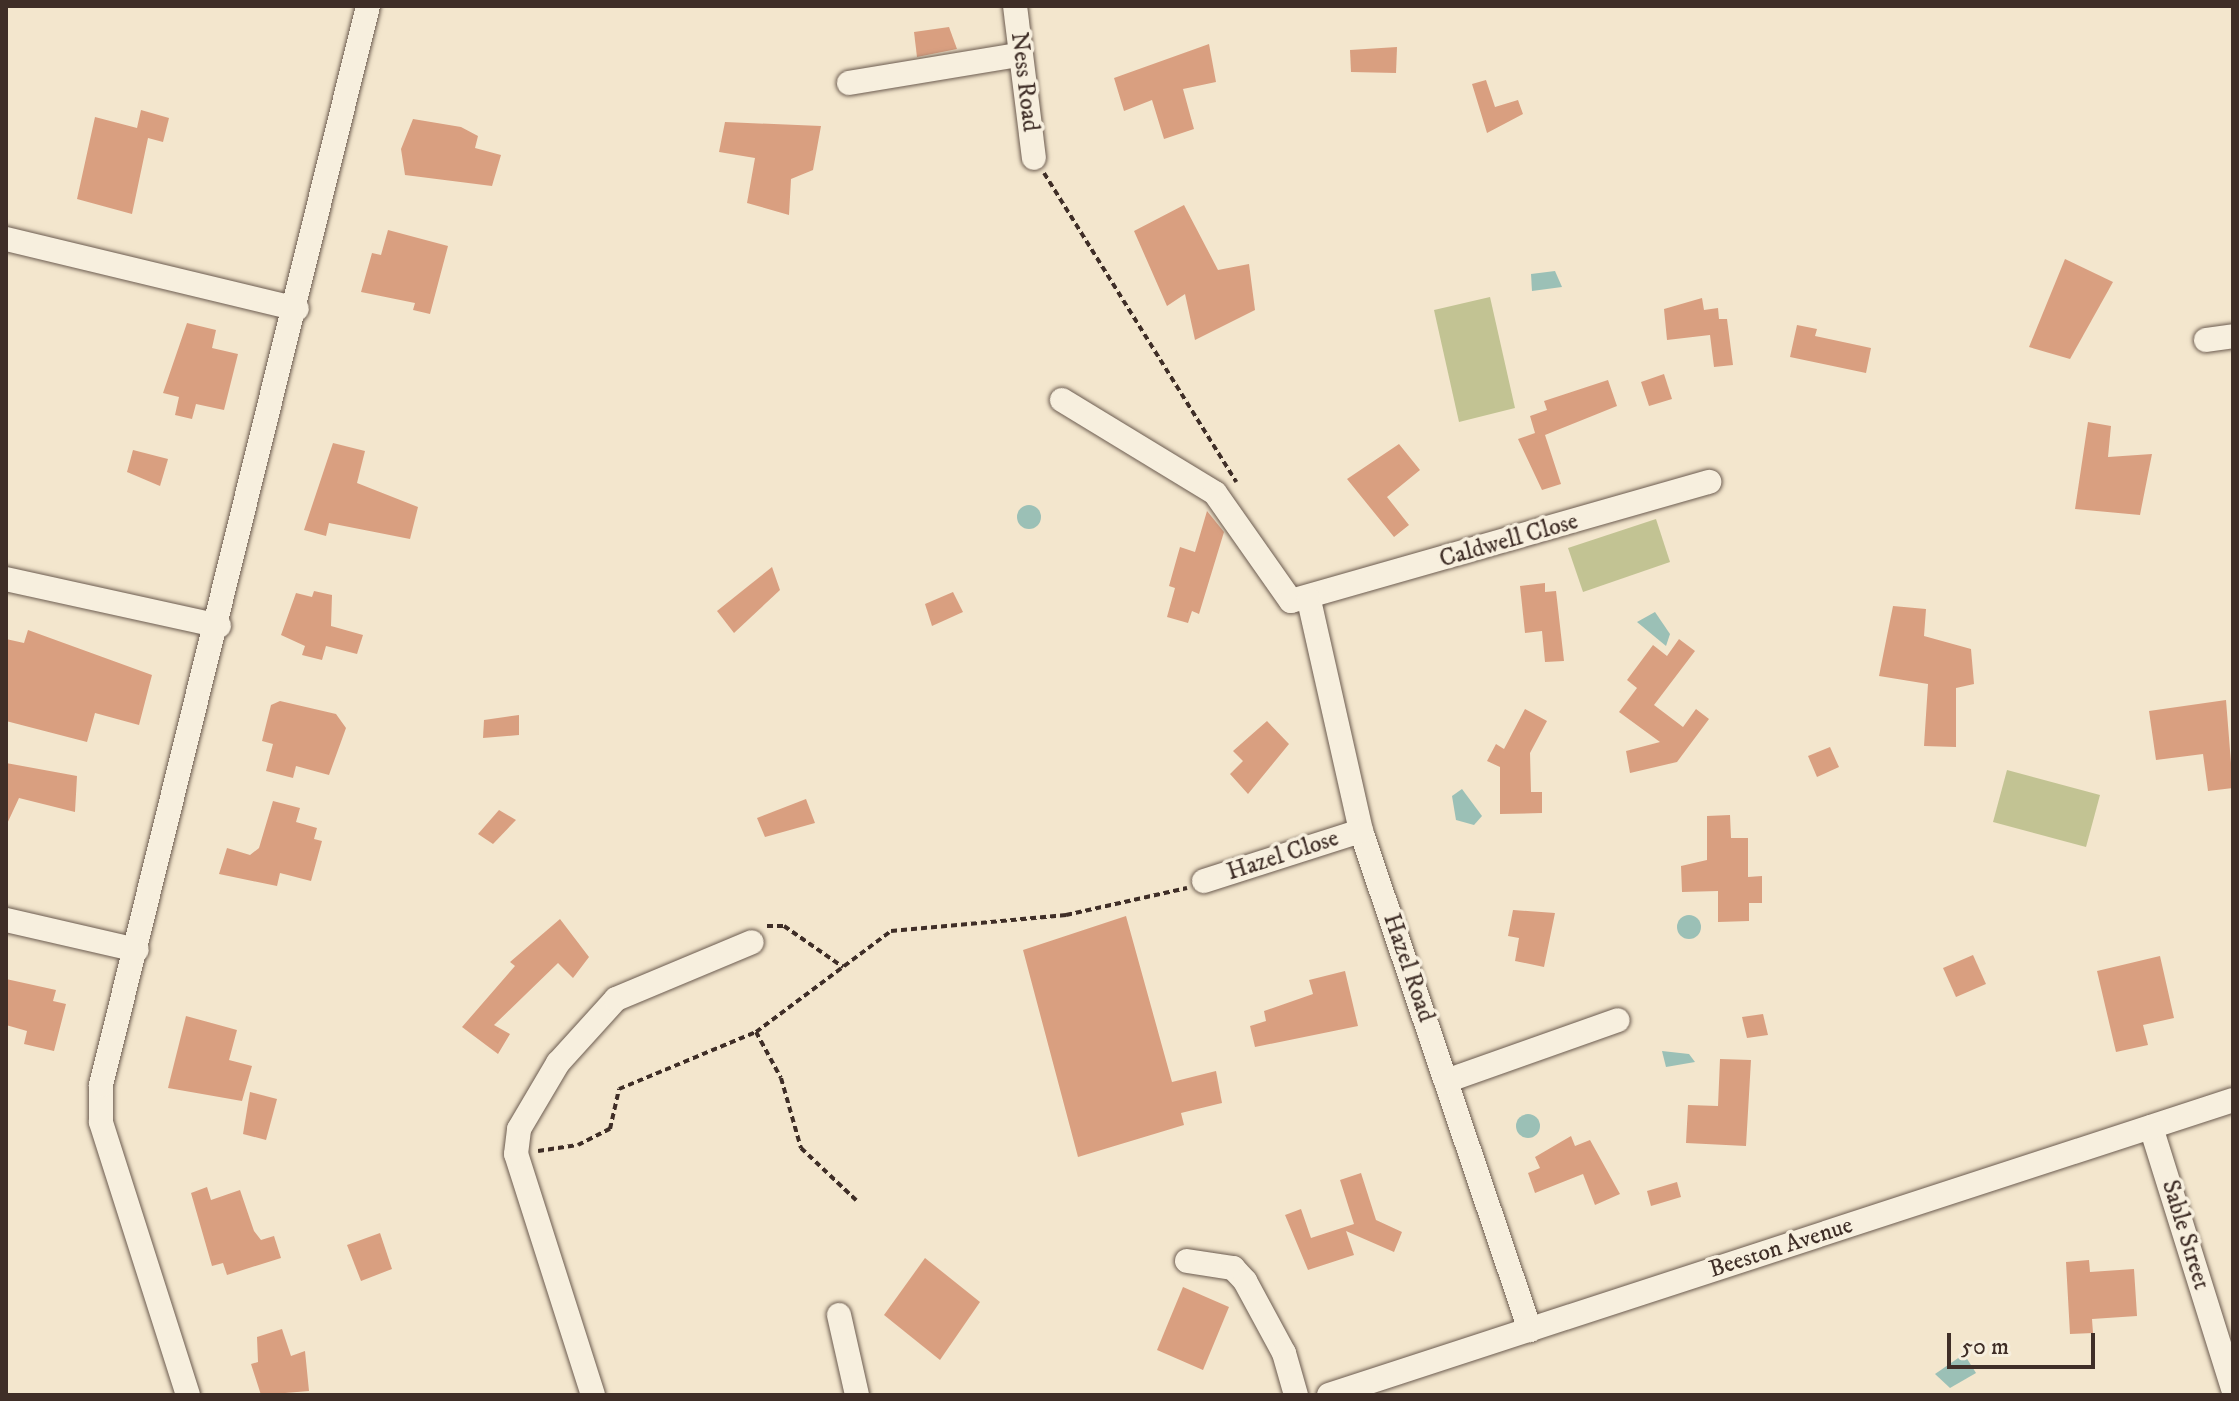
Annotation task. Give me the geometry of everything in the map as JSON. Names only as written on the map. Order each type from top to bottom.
[{"type":"street","points":[[188,1395],[101,1122],[101,1085],[219,626],[368,6]]},
{"type":"street","name":"Ness Road","points":[[1015,6],[1034,158]]},
{"type":"street","points":[[849,83],[1019,55]]},
{"type":"street","points":[[6,239],[297,309]]},
{"type":"street","points":[[2206,340],[2233,336]]},
{"type":"street","points":[[1062,400],[1215,493],[1280,593],[1309,600]]},
{"type":"street","name":"Caldwell Close","points":[[1309,600],[1709,482]]},
{"type":"street","points":[[6,579],[219,626]]},
{"type":"street","name":"Hazel Road","points":[[1309,600],[1361,831],[1530,1330]]},
{"type":"street","name":"Hazel Close","points":[[1204,881],[1361,831]]},
{"type":"street","points":[[6,920],[137,950]]},
{"type":"street","points":[[593,1395],[516,1154],[531,1100],[606,1008],[660,976],[752,942]]},
{"type":"street","points":[[1446,1081],[1618,1020]]},
{"type":"street","name":"Beeston Avenue","points":[[1329,1395],[2233,1100]]},
{"type":"street","name":"Sable Street","points":[[2151,1127],[2233,1388]]},
{"type":"street","points":[[1187,1261],[1233,1268],[1245,1281],[1284,1353],[1296,1395]]},
{"type":"street","points":[[839,1315],[857,1395]]},
{"type":"path","points":[[1034,158],[1242,493]]},
{"type":"path","points":[[516,1154],[578,1145],[610,1129],[619,1089],[756,1032],[891,931],[1066,915],[1162,898],[1204,881]]},
{"type":"path","points":[[752,942],[768,926],[784,926],[843,967]]},
{"type":"path","points":[[756,1032],[781,1078],[801,1148],[856,1200]]},
{"type":"green space","points":[[1490,297],[1515,408],[1459,422],[1434,310]]},
{"type":"green space","points":[[1656,519],[1670,562],[1583,592],[1568,548]]},
{"type":"green space","points":[[2007,770],[2100,795],[2086,847],[1993,822]]},
{"type":"water","points":[[1555,271],[1562,287],[1532,291],[1531,274]]},
{"type":"water","points":[[1029,505],[1037,509],[1041,517],[1037,525],[1029,529],[1021,525],[1017,517],[1021,509]]},
{"type":"water","points":[[1655,612],[1670,634],[1666,646],[1637,622]]},
{"type":"water","points":[[1462,789],[1482,816],[1474,825],[1456,820],[1452,796]]},
{"type":"water","points":[[1689,915],[1697,919],[1701,927],[1697,935],[1689,939],[1681,935],[1677,927],[1681,919]]},
{"type":"water","points":[[1662,1051],[1689,1054],[1695,1062],[1666,1067]]},
{"type":"water","points":[[1528,1114],[1537,1117],[1540,1126],[1537,1135],[1528,1138],[1519,1135],[1516,1126],[1519,1117]]},
{"type":"water","points":[[1964,1354],[1976,1373],[1950,1388],[1935,1374]]},
{"type":"building","points":[[949,27],[957,49],[917,57],[914,32]]},
{"type":"building","points":[[1209,44],[1216,82],[1183,89],[1194,129],[1164,139],[1152,100],[1124,111],[1114,78]]},
{"type":"building","points":[[1397,47],[1396,73],[1351,72],[1350,50]]},
{"type":"building","points":[[1486,80],[1495,107],[1518,100],[1523,114],[1487,133],[1472,84]]},
{"type":"building","points":[[141,110],[169,118],[163,142],[148,138],[132,214],[77,199],[95,117],[137,128]]},
{"type":"building","points":[[413,119],[461,127],[478,136],[475,148],[501,155],[492,186],[405,175],[401,149]]},
{"type":"building","points":[[725,122],[821,126],[813,170],[791,179],[789,215],[747,203],[755,158],[719,152]]},
{"type":"building","points":[[1184,205],[1218,270],[1249,264],[1255,310],[1195,340],[1185,294],[1167,306],[1134,231]]},
{"type":"building","points":[[388,230],[448,246],[430,314],[413,310],[415,303],[361,292],[372,253],[381,255]]},
{"type":"building","points":[[2065,259],[2113,282],[2070,359],[2029,347]]},
{"type":"building","points":[[1702,298],[1704,310],[1718,308],[1719,319],[1727,319],[1733,365],[1714,367],[1710,335],[1667,340],[1664,309]]},
{"type":"building","points":[[187,323],[216,330],[212,348],[238,354],[224,410],[196,404],[192,419],[175,415],[179,397],[163,393]]},
{"type":"building","points":[[1797,325],[1817,329],[1815,336],[1871,348],[1866,373],[1790,357]]},
{"type":"building","points":[[1664,374],[1672,399],[1649,406],[1641,382]]},
{"type":"building","points":[[1608,380],[1617,406],[1545,435],[1561,484],[1542,490],[1518,439],[1535,433],[1530,416],[1547,410],[1544,401]]},
{"type":"building","points":[[2088,422],[2111,426],[2108,457],[2152,454],[2140,515],[2075,509]]},
{"type":"building","points":[[333,443],[365,451],[357,483],[418,507],[410,539],[329,523],[326,536],[304,530]]},
{"type":"building","points":[[1399,444],[1420,470],[1387,497],[1409,525],[1394,537],[1347,479]]},
{"type":"building","points":[[133,450],[168,459],[160,486],[127,472]]},
{"type":"building","points":[[1207,511],[1224,532],[1199,614],[1192,611],[1188,623],[1167,617],[1175,588],[1169,586],[1180,547],[1195,552]]},
{"type":"building","points":[[772,567],[780,590],[734,633],[717,611]]},
{"type":"building","points":[[1545,583],[1545,592],[1556,591],[1564,661],[1545,662],[1542,631],[1525,633],[1520,586]]},
{"type":"building","points":[[314,591],[332,595],[331,626],[363,635],[357,654],[326,646],[322,660],[302,655],[305,646],[281,635],[296,593],[312,597]]},
{"type":"building","points":[[953,592],[963,612],[932,626],[925,604]]},
{"type":"building","points":[[1893,606],[1926,609],[1924,636],[1971,649],[1974,684],[1956,688],[1956,747],[1924,746],[1928,684],[1879,676]]},
{"type":"building","points":[[28,630],[152,675],[139,725],[95,713],[87,742],[6,721],[6,639],[24,643]]},
{"type":"building","points":[[1679,639],[1695,651],[1654,705],[1683,727],[1696,709],[1709,719],[1677,762],[1630,773],[1626,751],[1660,742],[1619,712],[1637,688],[1627,680],[1653,645],[1667,656]]},
{"type":"building","points":[[2226,700],[2233,788],[2208,791],[2203,754],[2156,760],[2149,711]]},
{"type":"building","points":[[280,701],[336,714],[346,728],[329,775],[296,766],[293,778],[266,771],[273,744],[262,741],[271,705]]},
{"type":"building","points":[[1525,709],[1547,721],[1530,753],[1531,792],[1542,792],[1542,813],[1500,814],[1500,767],[1487,761],[1496,744],[1504,749]]},
{"type":"building","points":[[519,715],[519,735],[483,738],[484,720]]},
{"type":"building","points":[[1267,721],[1289,744],[1248,794],[1230,774],[1243,761],[1233,751]]},
{"type":"building","points":[[1830,747],[1839,767],[1817,777],[1808,756]]},
{"type":"building","points":[[6,763],[77,776],[75,812],[19,798],[6,826]]},
{"type":"building","points":[[806,799],[815,823],[765,837],[757,818]]},
{"type":"building","points":[[273,801],[300,808],[296,822],[317,828],[314,839],[322,841],[311,881],[280,873],[277,886],[219,874],[227,848],[250,855],[259,848]]},
{"type":"building","points":[[499,810],[516,820],[493,844],[478,834]]},
{"type":"building","points":[[1730,815],[1731,838],[1748,838],[1748,877],[1762,876],[1762,903],[1749,903],[1749,921],[1718,922],[1718,891],[1682,892],[1681,866],[1707,860],[1707,816]]},
{"type":"building","points":[[1513,910],[1555,913],[1544,967],[1515,961],[1519,938],[1508,936]]},
{"type":"building","points":[[1126,916],[1172,1082],[1216,1071],[1222,1103],[1181,1113],[1184,1125],[1078,1157],[1023,950]]},
{"type":"building","points":[[560,919],[589,957],[573,978],[558,963],[494,1025],[510,1034],[498,1054],[462,1027],[515,966],[510,962]]},
{"type":"building","points":[[1973,955],[1986,984],[1956,997],[1943,968]]},
{"type":"building","points":[[2160,956],[2174,1018],[2143,1025],[2148,1045],[2116,1052],[2097,971]]},
{"type":"building","points":[[1345,971],[1358,1026],[1255,1047],[1250,1026],[1266,1021],[1264,1011],[1313,994],[1309,980]]},
{"type":"building","points":[[6,979],[56,990],[53,1001],[66,1004],[54,1051],[24,1044],[27,1031],[6,1025]]},
{"type":"building","points":[[1763,1014],[1768,1035],[1747,1038],[1742,1017]]},
{"type":"building","points":[[186,1016],[237,1030],[229,1060],[252,1066],[242,1101],[168,1088]]},
{"type":"building","points":[[1720,1059],[1751,1060],[1746,1146],[1686,1143],[1688,1105],[1718,1106]]},
{"type":"building","points":[[250,1092],[277,1099],[266,1140],[243,1134]]},
{"type":"building","points":[[1571,1136],[1575,1146],[1590,1140],[1620,1194],[1595,1205],[1583,1174],[1535,1193],[1528,1173],[1540,1168],[1535,1157]]},
{"type":"building","points":[[1361,1173],[1376,1220],[1402,1232],[1394,1252],[1346,1231],[1354,1255],[1308,1270],[1285,1215],[1301,1209],[1311,1238],[1354,1224],[1340,1180]]},
{"type":"building","points":[[1677,1182],[1681,1197],[1651,1206],[1647,1191]]},
{"type":"building","points":[[207,1187],[211,1200],[240,1190],[254,1231],[261,1240],[274,1236],[281,1258],[227,1275],[223,1263],[212,1266],[191,1193]]},
{"type":"building","points":[[380,1233],[392,1269],[361,1281],[347,1245]]},
{"type":"building","points":[[925,1258],[980,1302],[940,1360],[884,1315]]},
{"type":"building","points":[[2089,1260],[2090,1272],[2134,1269],[2137,1316],[2092,1319],[2093,1333],[2070,1334],[2066,1262]]},
{"type":"building","points":[[1183,1287],[1229,1307],[1203,1370],[1157,1350]]},
{"type":"building","points":[[282,1329],[291,1356],[305,1351],[309,1391],[261,1395],[251,1364],[258,1362],[257,1337]]}]
